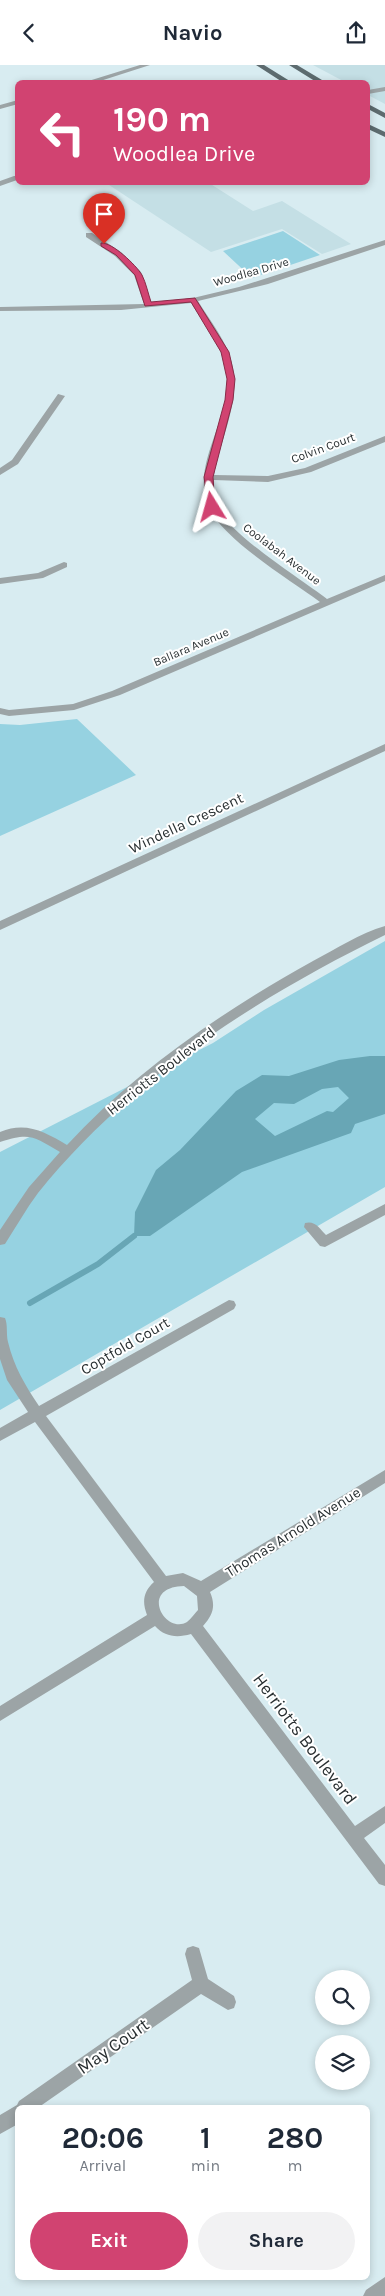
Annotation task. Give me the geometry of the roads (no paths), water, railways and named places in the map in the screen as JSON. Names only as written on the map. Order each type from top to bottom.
[{"type":"main road","points":[[259,65],[285,80]]},
{"type":"main road","points":[[292,65],[319,80]]},
{"type":"main road","points":[[370,107],[385,116]]},
{"type":"main road","points":[[370,127],[385,135]]},
{"type":"street","points":[[95,80],[147,65]]},
{"type":"street","points":[[370,92],[385,89]]},
{"type":"street","points":[[0,107],[15,103]]},
{"type":"street","points":[[0,184],[14,178]]},
{"type":"street","points":[[89,235],[118,254],[138,274],[148,305]]},
{"type":"street","name":"Woodlea Drive","points":[[0,309],[101,308],[193,300],[258,284],[385,242]]},
{"type":"street","name":"Coolabah Avenue","points":[[193,300],[225,352],[231,379],[229,400],[208,477],[212,507],[231,531],[326,602]]},
{"type":"street","points":[[0,472],[14,462],[61,396]]},
{"type":"street","name":"Colvin Court","points":[[208,477],[268,479],[308,469],[385,439]]},
{"type":"street","points":[[0,581],[40,576],[64,565]]},
{"type":"street","name":"Ballara Avenue","points":[[0,711],[9,713],[74,707],[108,696],[385,578]]},
{"type":"street","name":"Windella Crescent","points":[[0,926],[385,747]]},
{"type":"street","name":"Herriotts Boulevard","points":[[0,1240],[37,1185],[98,1119],[182,1051],[275,988],[385,930]]},
{"type":"street","points":[[0,1137],[7,1133],[29,1130],[68,1151]]},
{"type":"street","points":[[310,1227],[325,1242],[385,1209]]},
{"type":"street","name":"Coptfold Court","points":[[0,1435],[230,1305]]},
{"type":"street","points":[[0,1322],[1,1340],[12,1376],[38,1415],[163,1583]]},
{"type":"street","name":"Thomas Arnold Avenue","points":[[201,1589],[385,1476]]},
{"type":"street","points":[[183,1579],[201,1589],[207,1605],[205,1613],[194,1626],[172,1629],[162,1625],[154,1618],[150,1609],[151,1599],[155,1590],[163,1583],[183,1579]]},
{"type":"street","points":[[0,1714],[154,1618]]},
{"type":"street","name":"Herriotts Boulevard","points":[[194,1626],[385,1877]]},
{"type":"street","points":[[354,1836],[385,1814]]},
{"type":"street","points":[[193,1954],[201,1984],[228,2002]]},
{"type":"street","name":"May Court","points":[[28,2105],[201,1984]]},
{"type":"street","points":[[0,2125],[15,2115]]},
{"type":"street","points":[[372,2296],[385,2286]]},
{"type":"waterway","points":[[30,1303],[98,1264],[134,1236]]}]
